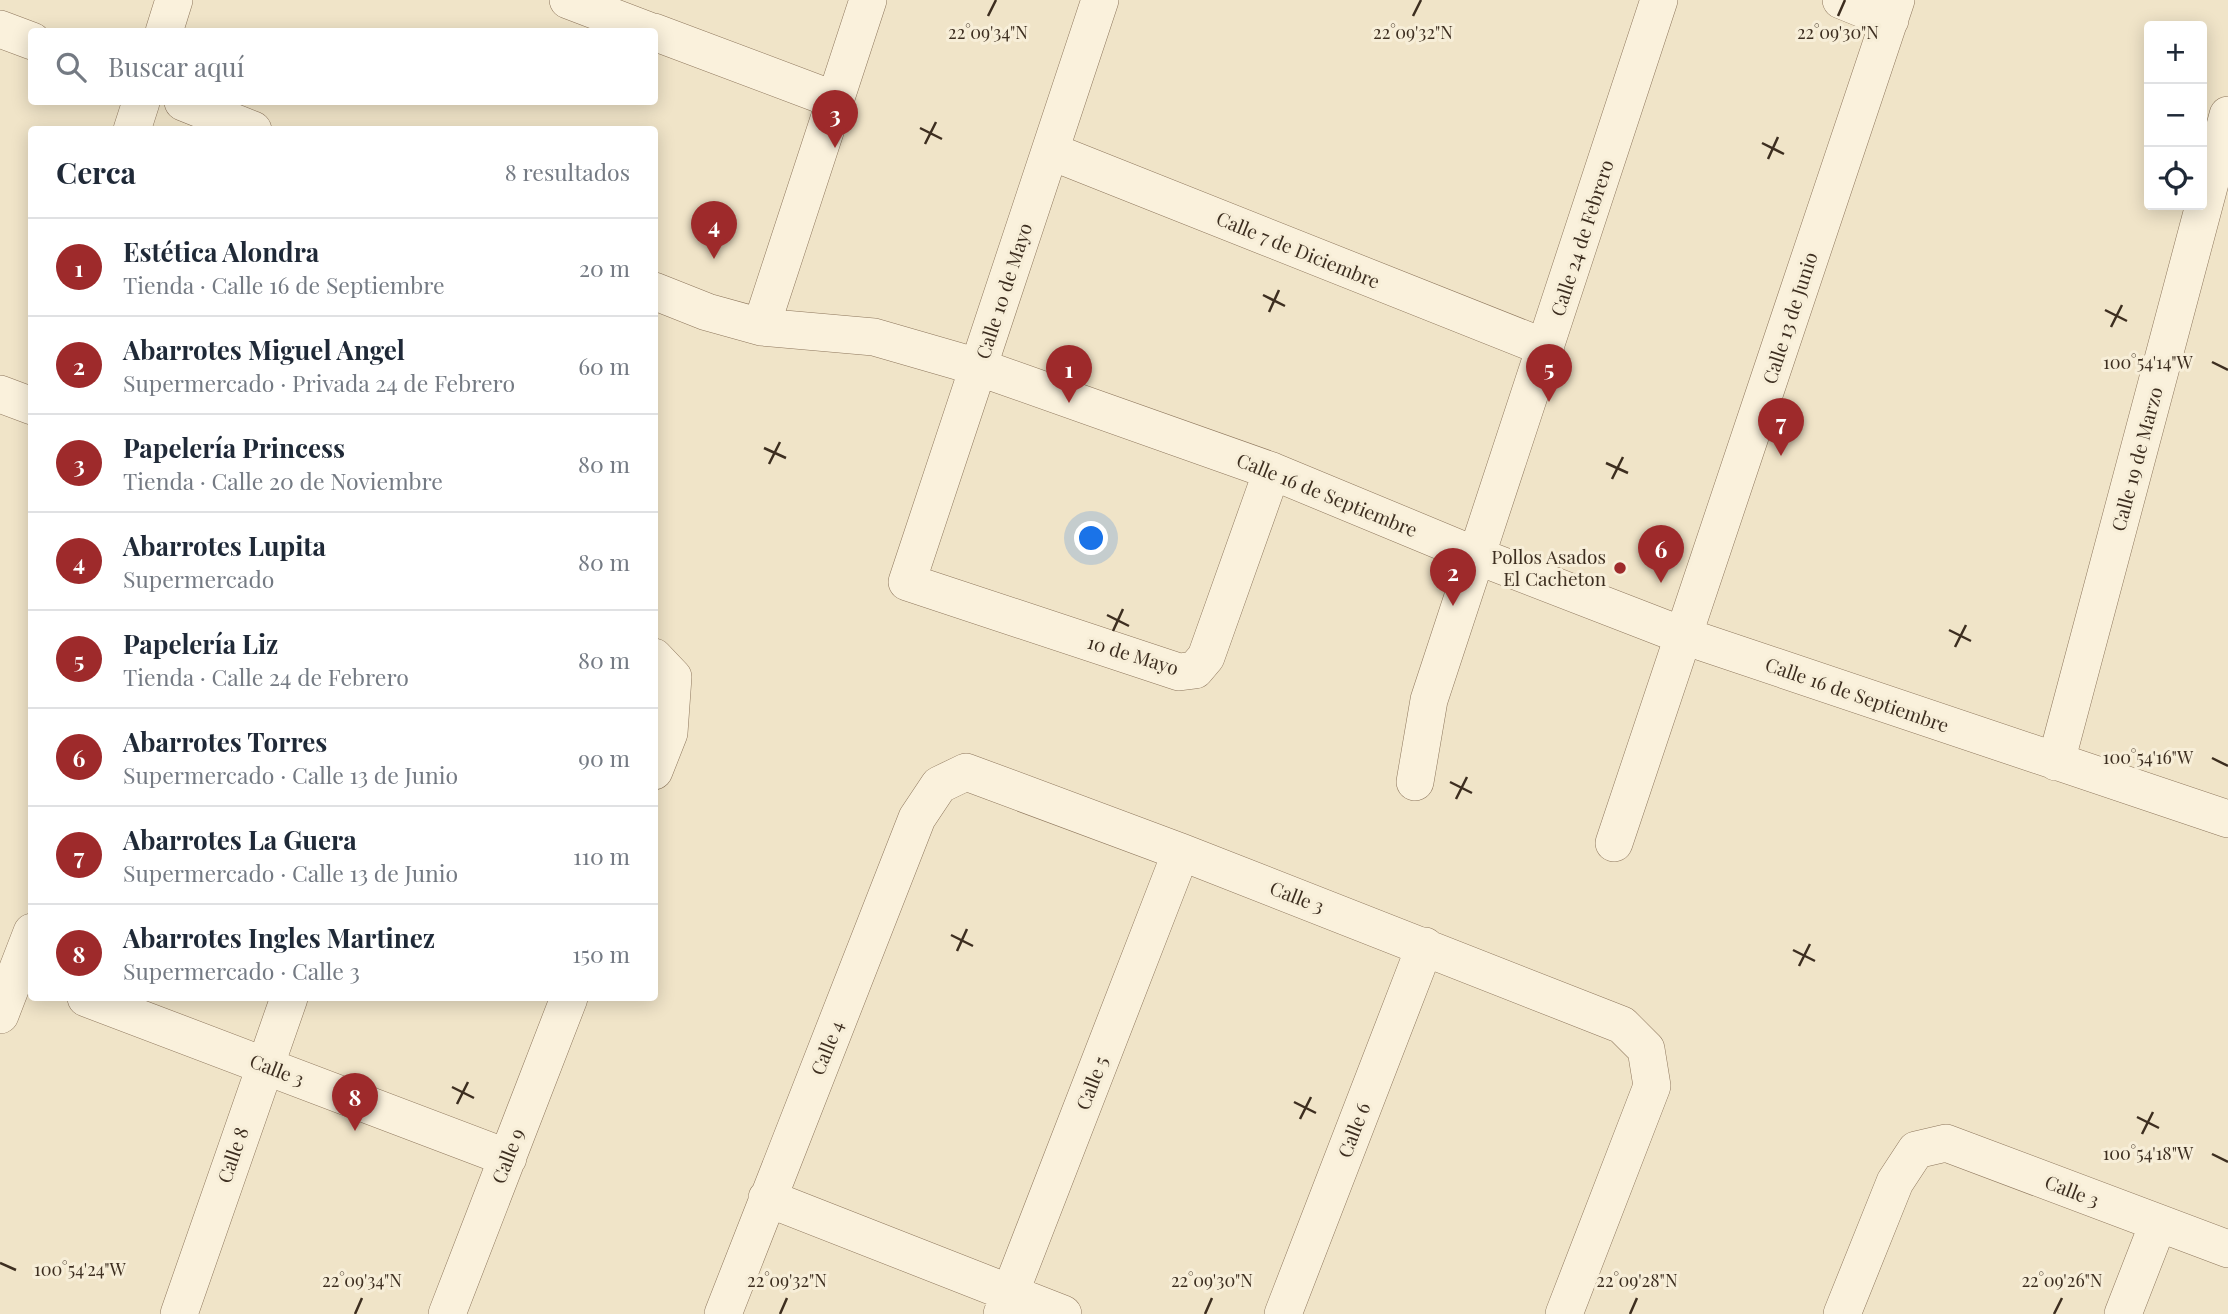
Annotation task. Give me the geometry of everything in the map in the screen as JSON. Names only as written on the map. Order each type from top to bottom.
[{"type":"street","points":[[165,28],[174,0]]},
{"type":"street","points":[[568,0],[642,28]]},
{"type":"street","points":[[761,327],[868,0]]},
{"type":"street","name":"Calle 10 de Mayo","points":[[907,582],[1100,0]]},
{"type":"street","name":"Calle 24 de Febrero","points":[[1415,782],[1429,700],[1659,0]]},
{"type":"street","points":[[1840,0],[1893,10]]},
{"type":"street","name":"Calle 13 de Junio","points":[[1614,843],[1893,10]]},
{"type":"street","points":[[0,29],[28,40]]},
{"type":"street","points":[[658,34],[835,100]]},
{"type":"street","points":[[133,126],[140,105]]},
{"type":"street","points":[[190,105],[243,126]]},
{"type":"street","name":"Calle 19 de Marzo","points":[[2056,762],[2228,115]]},
{"type":"street","name":"Calle 7 de Diciembre","points":[[1050,151],[1546,348]]},
{"type":"street","name":"Calle 16 de Septiembre","points":[[658,293],[707,312],[761,327],[874,337],[978,367],[1272,471],[1477,556],[1684,636],[2228,819]]},
{"type":"street","points":[[0,394],[28,404]]},
{"type":"street","name":"10 de Mayo","points":[[907,582],[1179,672],[1195,670],[1206,657],[1272,471]]},
{"type":"street","points":[[658,761],[669,733],[664,667]]},
{"type":"street","name":"Calle 3","points":[[939,785],[966,772],[1425,946],[1622,1025],[1646,1049],[1652,1086],[1564,1314]]},
{"type":"street","name":"Calle 4","points":[[723,1314],[917,818],[939,785]]},
{"type":"street","name":"Calle 5","points":[[1007,1304],[1181,852]]},
{"type":"street","name":"Calle 6","points":[[1283,1314],[1425,946]]},
{"type":"street","points":[[0,1015],[24,974],[28,953]]},
{"type":"street","name":"Calle 3","points":[[94,1001],[508,1158]]},
{"type":"street","name":"Calle 8","points":[[179,1314],[288,1001]]},
{"type":"street","name":"Calle 9","points":[[447,1314],[568,1001]]},
{"type":"street","name":"Calle 3","points":[[1842,1314],[1895,1182],[1916,1150],[1946,1143],[2228,1249]]},
{"type":"street","points":[[767,1198],[1007,1304],[1063,1314]]},
{"type":"street","points":[[2123,1314],[2158,1224]]},
{"type":"place","name":"Papelería Princess","points":[[835,148]]},
{"type":"place","name":"Abarrotes Lupita","points":[[714,259]]},
{"type":"place","name":"Papelería Liz","points":[[1549,402]]},
{"type":"place","name":"Estética Alondra","points":[[1069,403]]},
{"type":"place","name":"Abarrotes La Guera","points":[[1781,456]]},
{"type":"place","name":"Pollos Asados El Cacheton","points":[[1620,568]]},
{"type":"place","name":"Abarrotes Torres","points":[[1661,583]]},
{"type":"place","name":"Abarrotes Miguel Angel","points":[[1453,606]]},
{"type":"place","name":"Abarrotes Ingles Martinez","points":[[355,1131]]}]
